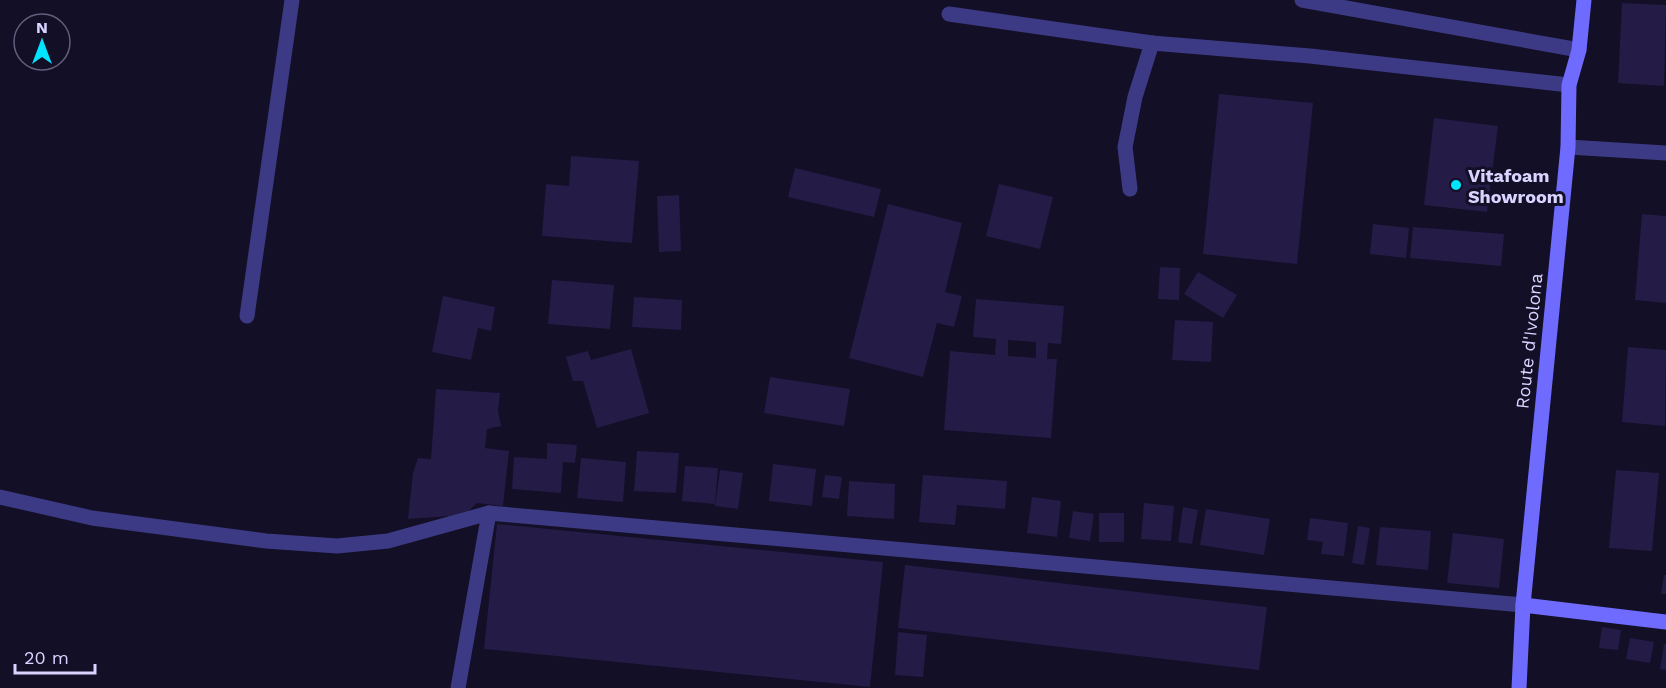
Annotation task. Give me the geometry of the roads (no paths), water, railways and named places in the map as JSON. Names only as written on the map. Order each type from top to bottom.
[{"type":"main road","name":"Route d'Ivolona","points":[[1519,688],[1523,605],[1568,147],[1569,85],[1579,50],[1584,0]]},
{"type":"main road","points":[[1523,605],[1666,622]]},
{"type":"street","points":[[247,316],[292,0]]},
{"type":"street","points":[[1302,0],[1579,50]]},
{"type":"street","points":[[949,14],[1152,43],[1310,56],[1569,85]]},
{"type":"street","points":[[1130,189],[1125,147],[1135,97],[1152,43]]},
{"type":"street","points":[[1568,147],[1666,153]]},
{"type":"street","points":[[0,497],[92,518],[266,540],[337,546],[388,540],[489,513],[1523,605]]},
{"type":"street","points":[[458,688],[489,513]]},
{"type":"place","name":"Vitafoam Showroom","points":[[1456,185]]}]
